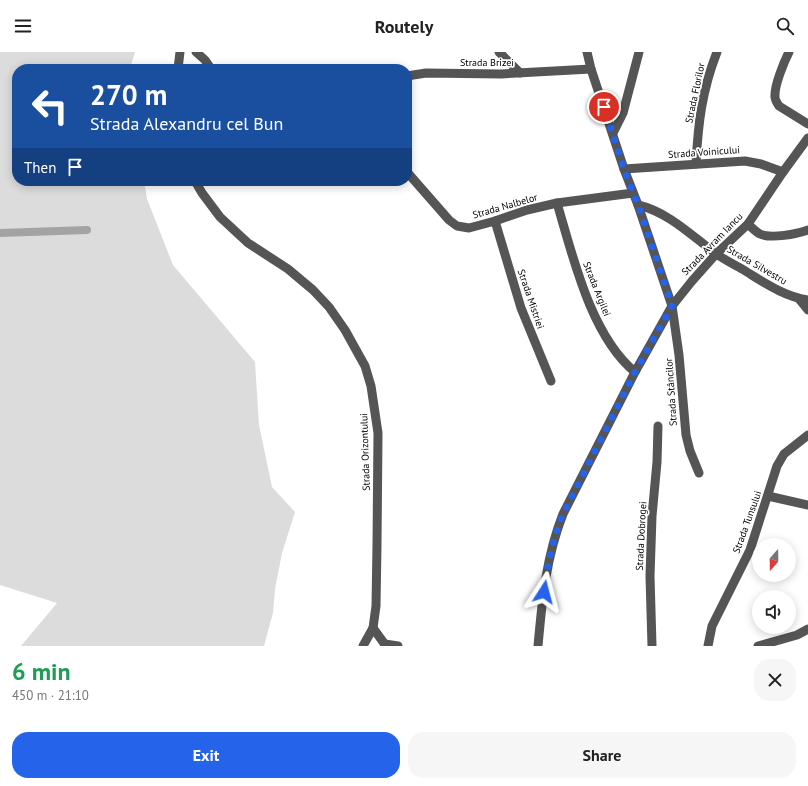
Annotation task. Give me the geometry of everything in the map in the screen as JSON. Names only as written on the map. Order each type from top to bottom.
[{"type":"street","points":[[179,64],[180,52]]},
{"type":"street","points":[[196,52],[208,64]]},
{"type":"street","points":[[499,52],[520,73]]},
{"type":"street","name":"Strada Stâncilor","points":[[587,52],[591,69],[624,169],[638,205],[672,306],[679,356],[686,435],[690,451],[699,473]]},
{"type":"street","points":[[613,133],[623,113],[639,52]]},
{"type":"street","name":"Strada Florilor","points":[[696,164],[698,126],[702,100],[716,52]]},
{"type":"street","points":[[789,52],[781,71],[776,89],[776,102],[779,106],[808,124]]},
{"type":"street","name":"Strada Brizei","points":[[412,75],[426,73],[501,74],[591,69]]},
{"type":"street","name":"Strada Avram Iancu","points":[[538,646],[545,581],[556,533],[563,514],[635,372],[672,306],[716,254],[748,224],[783,172],[808,139]]},
{"type":"street","name":"Strada Voinicului","points":[[624,169],[745,161],[761,164],[783,172]]},
{"type":"street","name":"Strada Nalbelor","points":[[412,178],[449,220],[457,226],[469,228],[527,210],[557,203],[633,193]]},
{"type":"street","name":"Strada Orizontului","points":[[198,186],[220,217],[248,243],[288,269],[313,290],[329,307],[346,330],[365,366],[371,386],[378,433],[376,606],[373,628],[362,646]]},
{"type":"street","name":"Strada Argilei","points":[[557,203],[583,287],[601,327],[616,353],[624,363],[635,372]]},
{"type":"street","name":"Strada Silvestru","points":[[638,205],[656,211],[678,224],[716,254],[782,292],[803,299]]},
{"type":"street","name":"Strada Mistriei","points":[[495,221],[521,308],[550,382]]},
{"type":"street","points":[[748,224],[760,234],[768,236],[778,236],[808,230]]},
{"type":"street","points":[[803,299],[808,310]]},
{"type":"street","name":"Strada Dobrogei","points":[[652,646],[650,576],[658,426]]},
{"type":"street","name":"Strada Tunsului","points":[[708,646],[712,626],[750,550],[777,466],[784,454],[808,435]]},
{"type":"street","points":[[768,496],[808,505]]},
{"type":"street","points":[[373,628],[385,645],[398,646]]},
{"type":"street","points":[[758,646],[797,635],[808,629]]},
{"type":"shaded area","points":[[0,52],[135,52],[131,64],[12,64],[12,186],[145,186],[147,199],[173,265],[255,362],[259,425],[272,487],[295,512],[282,553],[275,589],[273,613],[264,646],[21,646],[57,603],[0,585]]},
{"type":"waterway","points":[[0,233],[87,230]]},
{"type":"route","points":[[544,592],[550,553],[563,514],[635,372],[672,306],[604,107]]}]
